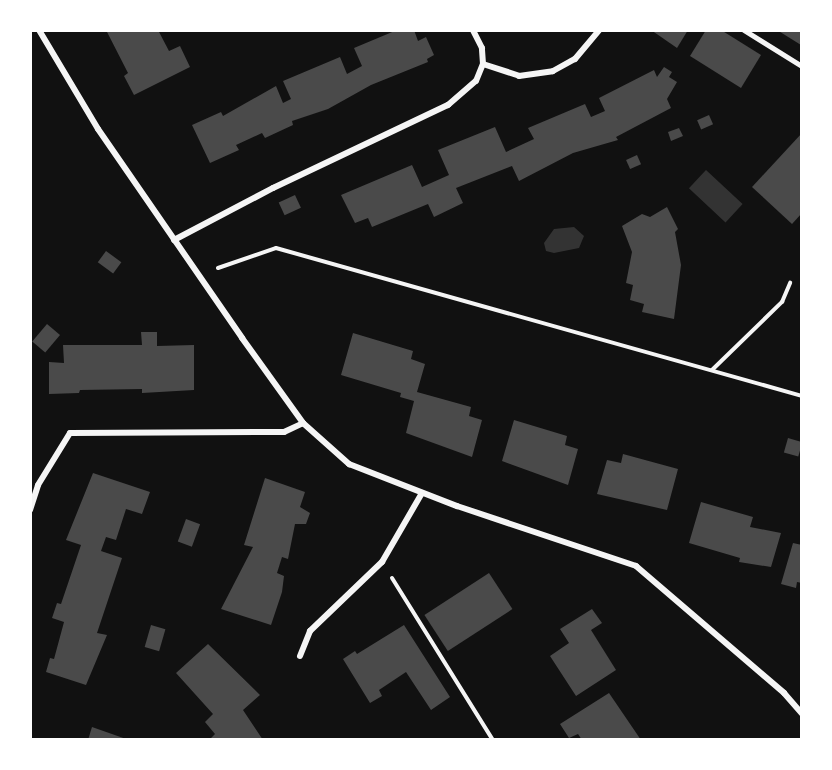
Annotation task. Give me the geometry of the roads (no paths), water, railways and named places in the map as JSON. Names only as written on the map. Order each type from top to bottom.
[{"type":"street","points":[[39,30],[98,129],[303,423],[354,468],[636,566],[784,693],[802,714]]},
{"type":"street","points":[[174,240],[273,188],[448,105],[476,81],[483,64],[482,48],[472,30]]},
{"type":"street","points":[[483,64],[519,76],[553,71],[574,58],[599,30]]},
{"type":"street","points":[[30,510],[38,485],[70,433],[284,432],[303,423]]},
{"type":"street","points":[[300,656],[310,631],[382,562],[422,493]]},
{"type":"lane","points":[[744,30],[802,66]]}]
